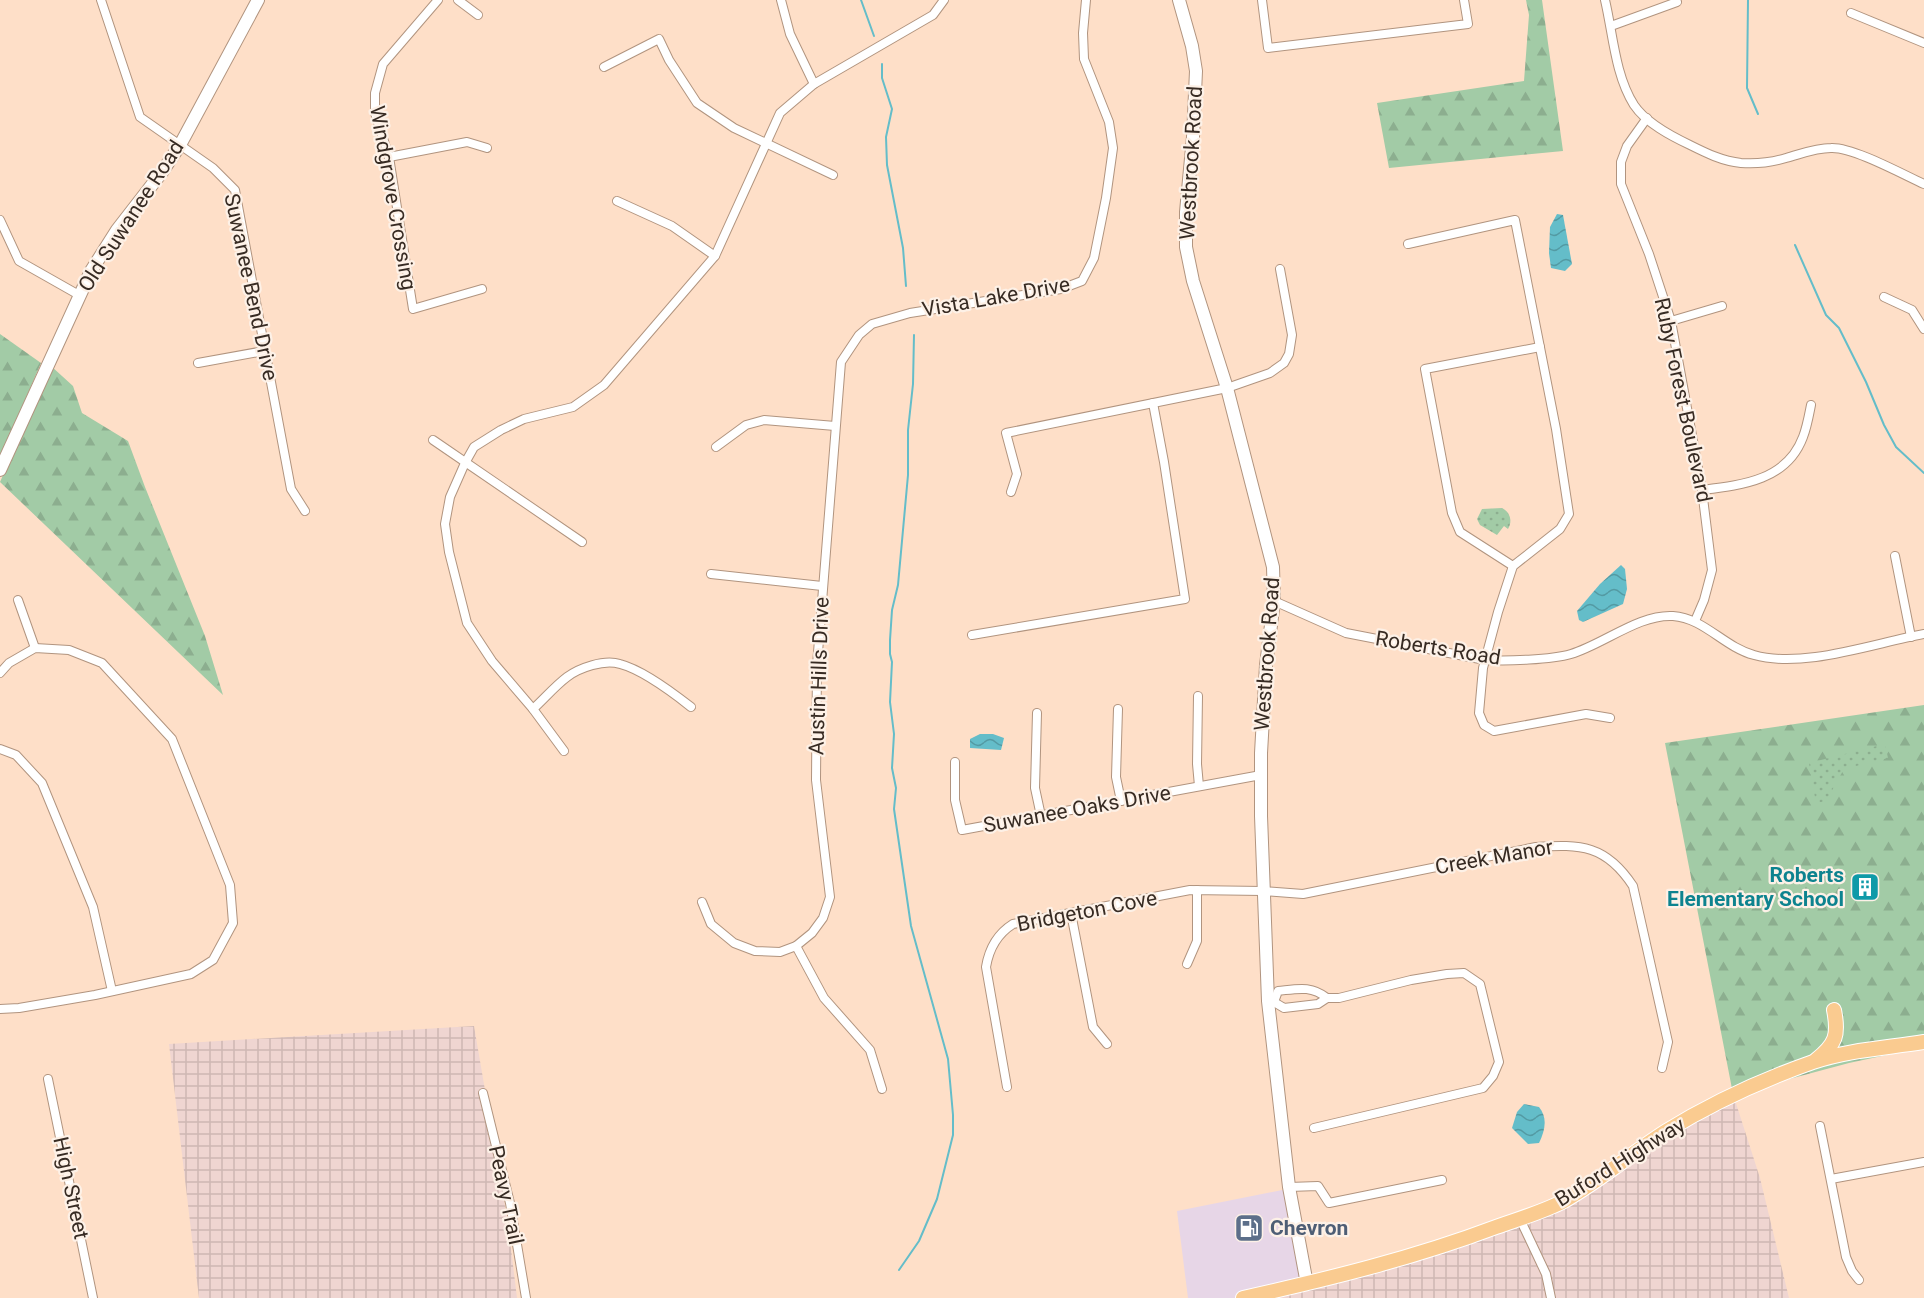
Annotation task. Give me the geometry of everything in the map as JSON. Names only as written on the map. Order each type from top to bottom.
[{"type":"main road","points":[[1813,1062],[1829,1050],[1834,1041],[1837,1024],[1834,1010]]},
{"type":"main road","name":"Buford Highway","points":[[1243,1298],[1307,1284],[1410,1256],[1520,1219],[1563,1201],[1666,1131],[1731,1096],[1813,1062],[1848,1053],[1924,1042]]},
{"type":"street","name":"Suwanee Bend Drive","points":[[101,0],[140,117],[213,168],[235,190],[291,489],[305,511]]},
{"type":"street","name":"Old Suwanee Road","points":[[0,470],[91,271],[117,230],[180,145],[258,0]]},
{"type":"street","name":"Windgrove Crossing","points":[[438,0],[383,64],[375,93],[375,113],[389,157],[413,309],[482,289]]},
{"type":"street","points":[[458,0],[478,15]]},
{"type":"street","points":[[781,0],[790,33],[814,84]]},
{"type":"street","points":[[564,751],[533,709],[492,661],[467,623],[449,552],[445,524],[450,497],[465,463],[474,447],[501,430],[524,419],[573,407],[604,385],[715,256],[780,113],[814,84],[933,15],[944,0]]},
{"type":"street","name":"Vista Lake Drive","points":[[907,314],[1061,290],[1082,281],[1094,258],[1100,236],[1113,148],[1109,122],[1084,59],[1083,33],[1086,0]]},
{"type":"street","name":"Westbrook Road","points":[[1179,0],[1192,46],[1196,71],[1186,212],[1186,247],[1192,281],[1227,388],[1273,567],[1274,601],[1266,665],[1261,775],[1263,891],[1289,1187],[1307,1284]]},
{"type":"street","points":[[1262,0],[1268,48],[1468,24],[1464,0]]},
{"type":"street","points":[[1605,0],[1621,77],[1635,106],[1672,137],[1720,159],[1742,163],[1770,161],[1831,147],[1842,149],[1924,184]]},
{"type":"street","points":[[1611,26],[1677,2]]},
{"type":"street","points":[[1851,13],[1924,43]]},
{"type":"street","points":[[604,67],[659,39],[669,60],[698,103],[734,128],[833,175]]},
{"type":"street","name":"Ruby Forest Boulevard","points":[[1647,118],[1627,147],[1621,162],[1621,184],[1649,254],[1671,321],[1702,490],[1712,570],[1704,600],[1695,621]]},
{"type":"street","points":[[389,157],[467,142],[487,148]]},
{"type":"street","points":[[617,201],[672,226],[715,256]]},
{"type":"street","points":[[0,220],[6,238],[19,261],[79,295]]},
{"type":"street","points":[[1408,244],[1515,220],[1556,429],[1569,514],[1560,529],[1513,566],[1485,660],[1479,713],[1484,725],[1494,731],[1586,714],[1610,718]]},
{"type":"street","points":[[1011,492],[1017,474],[1006,433],[1227,388],[1270,373],[1284,363],[1289,354],[1292,335],[1280,269]]},
{"type":"street","points":[[1884,297],[1912,310],[1924,329]]},
{"type":"street","points":[[1671,321],[1722,306]]},
{"type":"street","name":"Austin Hills Drive","points":[[796,946],[812,933],[823,918],[830,897],[816,780],[817,665],[841,362],[848,348],[872,324],[907,314]]},
{"type":"street","points":[[1513,566],[1460,532],[1452,513],[1425,369],[1540,347]]},
{"type":"street","points":[[198,363],[264,351]]},
{"type":"street","points":[[972,635],[1185,598],[1153,403]]},
{"type":"street","points":[[1702,490],[1762,479],[1778,470],[1791,459],[1803,437],[1811,405]]},
{"type":"street","points":[[716,447],[746,425],[764,420],[835,426]]},
{"type":"street","points":[[433,440],[582,542]]},
{"type":"street","points":[[1895,556],[1911,637]]},
{"type":"street","points":[[711,574],[822,586]]},
{"type":"street","points":[[18,600],[34,648]]},
{"type":"street","name":"Roberts Road","points":[[1274,601],[1346,633],[1485,660],[1570,654],[1652,618],[1673,616],[1695,621]]},
{"type":"street","points":[[1695,621],[1752,655],[1790,660],[1924,634]]},
{"type":"street","points":[[0,673],[9,663],[34,648],[69,650],[102,663],[172,739],[230,885],[233,923],[213,960],[191,974],[20,1008],[0,1009]]},
{"type":"street","points":[[533,709],[567,677],[602,663],[618,663],[637,671],[675,694],[691,707]]},
{"type":"street","points":[[1198,696],[1199,786]]},
{"type":"street","points":[[1118,709],[1116,777],[1121,801]]},
{"type":"street","points":[[1036,713],[1035,788],[1041,816]]},
{"type":"street","points":[[0,749],[16,755],[42,783],[93,907],[112,991]]},
{"type":"street","name":"Suwanee Oaks Drive","points":[[956,762],[955,800],[962,830],[1261,775]]},
{"type":"street","name":"Creek Manor","points":[[1263,891],[1303,894],[1536,847],[1569,845],[1591,848],[1624,872],[1633,886],[1668,1042],[1662,1068]]},
{"type":"street","points":[[1187,964],[1197,941],[1197,891]]},
{"type":"street","name":"Bridgeton Cove","points":[[1007,1087],[986,967],[988,954],[1003,930],[1013,924],[1197,891],[1263,891]]},
{"type":"street","points":[[702,902],[711,924],[734,943],[755,951],[780,952],[796,946],[824,998],[870,1050],[882,1089]]},
{"type":"street","points":[[1071,913],[1093,1027],[1107,1044]]},
{"type":"street","points":[[1314,1128],[1483,1088],[1493,1076],[1499,1062],[1480,984],[1464,973],[1411,980],[1339,998],[1327,998],[1318,1004],[1284,1008],[1271,1001],[1278,991],[1294,989],[1316,989],[1327,998]]},
{"type":"street","name":"High Street","points":[[48,1079],[93,1298]]},
{"type":"street","name":"Peavy Trail","points":[[483,1093],[510,1203],[526,1298]]},
{"type":"street","points":[[1820,1126],[1846,1257],[1859,1280]]},
{"type":"street","points":[[1831,1179],[1924,1162]]},
{"type":"street","points":[[1289,1187],[1318,1186],[1329,1203],[1442,1180]]},
{"type":"street","points":[[1520,1219],[1546,1274],[1551,1298]]},
{"type":"shaded area","points":[[474,1026],[508,1224],[517,1298],[199,1298],[169,1044]]},
{"type":"shaded area","points":[[1733,1094],[1760,1178],[1789,1298],[1274,1298],[1273,1296],[1571,1202]]},
{"type":"shaded area","points":[[1287,1189],[1304,1288],[1274,1298],[1188,1298],[1177,1211]]},
{"type":"green space","points":[[1526,0],[1542,0],[1563,151],[1389,168],[1377,103],[1524,81],[1529,15]]},
{"type":"green space","points":[[0,334],[41,363],[0,458]]},
{"type":"green space","points":[[51,366],[73,386],[82,413],[128,441],[205,636],[223,695],[0,482]]},
{"type":"green space","points":[[1502,508],[1510,517],[1508,529],[1504,526],[1497,535],[1480,525],[1477,519],[1482,509]]},
{"type":"green space","points":[[1924,705],[1924,1047],[1849,1063],[1733,1094],[1665,743]]},
{"type":"green space","points":[[1885,744],[1888,758],[1844,769],[1826,801],[1816,803],[1809,763]]},
{"type":"water","points":[[1557,214],[1563,215],[1572,264],[1565,271],[1551,268],[1550,227]]},
{"type":"water","points":[[1621,565],[1625,569],[1627,589],[1623,604],[1583,622],[1579,620],[1577,611],[1600,584]]},
{"type":"water","points":[[980,734],[993,734],[1004,738],[1001,750],[970,748],[970,739]]},
{"type":"water","points":[[1524,1104],[1539,1107],[1544,1116],[1544,1129],[1539,1143],[1528,1144],[1512,1128],[1517,1112]]},
{"type":"waterway","points":[[861,0],[874,36]]},
{"type":"waterway","points":[[1748,0],[1747,88],[1758,114]]},
{"type":"waterway","points":[[882,64],[882,78],[892,109],[886,137],[887,165],[903,248],[906,286]]},
{"type":"waterway","points":[[1795,245],[1826,315],[1839,328],[1896,447],[1924,473]]},
{"type":"waterway","points":[[899,1270],[919,1241],[937,1199],[953,1135],[948,1059],[911,926],[894,809],[896,788],[892,768],[894,734],[890,702],[892,662],[890,640],[892,610],[898,585],[908,475],[908,430],[913,384],[914,335]]},
{"type":"place","name":"Roberts Elementary School","points":[[1865,887]]},
{"type":"place","name":"Chevron","points":[[1249,1228]]}]
